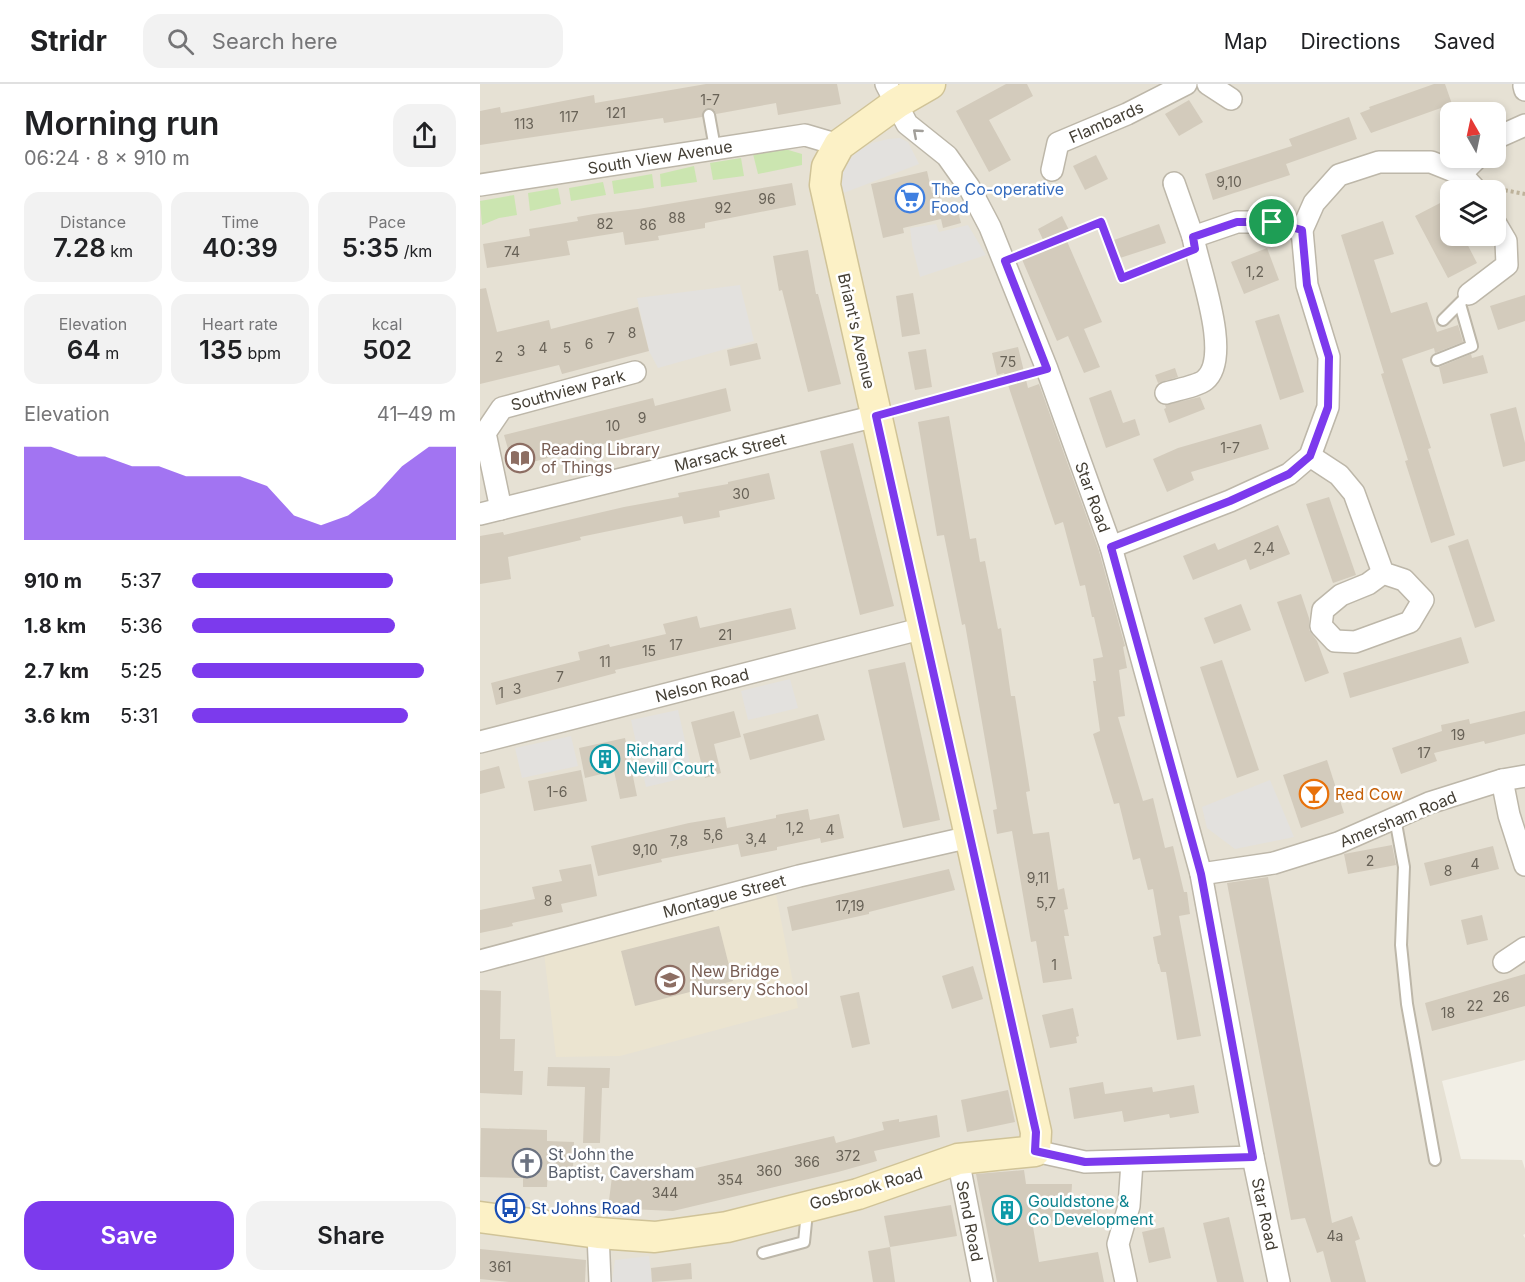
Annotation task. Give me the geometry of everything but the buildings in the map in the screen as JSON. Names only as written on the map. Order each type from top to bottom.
[{"type":"main road","points":[[839,145],[892,93],[930,84]]},
{"type":"main road","name":"Briant's Avenue","points":[[839,145],[827,167],[825,185],[1036,1132],[1035,1151]]},
{"type":"main road","name":"Gosbrook Road","points":[[480,1217],[598,1233],[655,1237],[728,1227],[858,1194],[958,1159],[1035,1151]]},
{"type":"street","name":"Flambards","points":[[1052,170],[1049,144],[1127,114],[1186,84]]},
{"type":"street","points":[[1208,84],[1231,99]]},
{"type":"street","name":"Star Road","points":[[892,93],[907,124],[947,156],[969,187],[990,227],[1047,369],[1111,547],[1201,874],[1253,1157],[1279,1282]]},
{"type":"street","points":[[1506,134],[1525,125]]},
{"type":"street","name":"South View Avenue","points":[[480,185],[805,135],[839,145]]},
{"type":"street","points":[[1111,547],[1239,497],[1289,474],[1310,456],[1328,407],[1329,357],[1307,285],[1302,230],[1314,203],[1339,175],[1379,162],[1431,162],[1463,180]]},
{"type":"street","points":[[1166,393],[1205,381],[1214,368],[1215,330],[1209,296],[1174,183]]},
{"type":"street","points":[[1194,243],[1237,222],[1272,222],[1302,230]]},
{"type":"street","points":[[1464,299],[1507,265],[1506,241]]},
{"type":"street","name":"Southview Park","points":[[501,509],[485,433],[502,408],[635,372]]},
{"type":"street","name":"Marsack Street","points":[[480,514],[876,416]]},
{"type":"street","points":[[1310,456],[1339,475],[1354,493],[1383,573]]},
{"type":"street","name":"Nelson Road","points":[[480,742],[924,628]]},
{"type":"street","name":"Amersham Road","points":[[1201,874],[1274,863],[1338,843],[1429,803],[1502,780],[1525,776]]},
{"type":"street","points":[[1502,780],[1509,815],[1525,865]]},
{"type":"street","name":"Montague Street","points":[[480,961],[799,876],[970,837]]},
{"type":"street","points":[[1504,962],[1525,948]]},
{"type":"street","name":"Gosbrook Road","points":[[1035,1151],[1085,1162],[1253,1157]]},
{"type":"street","name":"Send Road","points":[[958,1159],[982,1282]]},
{"type":"street","points":[[1126,1282],[1118,1244],[1128,1206],[1132,1162]]},
{"type":"street","points":[[598,1233],[600,1282]]},
{"type":"lane","points":[[709,115],[715,148]]},
{"type":"lane","points":[[1443,320],[1464,299]]},
{"type":"lane","points":[[1437,360],[1472,346],[1464,299]]},
{"type":"lane","points":[[1395,818],[1404,867],[1401,945],[1407,1004],[1435,1160]]},
{"type":"lane","points":[[763,1253],[804,1242],[806,1222],[801,1207]]},
{"type":"path","points":[[1506,190],[1525,194]]},
{"type":"path","points":[[1005,261],[1101,222],[1122,278],[1194,243]]},
{"type":"path","points":[[876,416],[1047,369]]},
{"type":"shaded area","points":[[480,84],[1525,84],[1525,1060],[1442,1081],[1461,1159],[1522,1160],[1525,1169],[1525,1234],[1523,1235],[1525,1238],[1525,1282],[480,1282]]},
{"type":"shaded area","points":[[900,138],[908,142],[919,164],[841,194],[837,179],[845,164],[858,151],[872,143]]},
{"type":"shaded area","points":[[936,224],[939,232],[968,225],[986,255],[920,277],[910,228]]},
{"type":"shaded area","points":[[740,285],[754,341],[658,368],[649,351],[637,298]]},
{"type":"shaded area","points":[[790,679],[798,708],[748,720],[741,691]]},
{"type":"shaded area","points":[[678,710],[693,776],[646,787],[631,720]]},
{"type":"shaded area","points":[[571,736],[578,766],[522,778],[515,748]]},
{"type":"shaded area","points":[[1270,780],[1294,837],[1235,849],[1207,828],[1202,807]]},
{"type":"shaded area","name":"New Bridge Nursery School","points":[[776,894],[798,1008],[620,1056],[556,1057],[544,952]]},
{"type":"shaded area","points":[[649,1256],[652,1282],[612,1282],[615,1260]]},
{"type":"green space","points":[[785,149],[802,154],[802,165],[758,174],[753,154]]},
{"type":"green space","points":[[741,158],[744,176],[713,180],[710,163]]},
{"type":"green space","points":[[694,166],[697,182],[661,187],[660,174]]},
{"type":"green space","points":[[652,174],[654,188],[614,194],[612,181]]},
{"type":"green space","points":[[603,182],[606,195],[571,201],[569,188]]},
{"type":"green space","points":[[558,188],[561,204],[530,211],[528,193]]},
{"type":"green space","points":[[514,195],[517,215],[499,218],[482,225],[480,201]]},
{"type":"place","name":"The Co-operative Food","points":[[910,198]]},
{"type":"place","name":"Reading Library of Things","points":[[520,458]]},
{"type":"place","name":"Richard Nevill Court","points":[[605,759]]},
{"type":"place","name":"Red Cow","points":[[1314,794]]},
{"type":"place","name":"New Bridge Nursery School","points":[[670,980]]},
{"type":"place","name":"St John the Baptist, Caversham","points":[[527,1163]]},
{"type":"place","name":"St Johns Road","points":[[510,1208]]},
{"type":"place","name":"Gouldstone & Co Development","points":[[1007,1210]]},
{"type":"route","points":[[1101,222],[1122,278],[1195,249],[1193,237],[1237,222],[1272,222],[1302,230],[1307,285],[1329,357],[1328,407],[1310,456],[1289,474],[1230,501],[1111,547],[1201,874],[1253,1157],[1085,1162],[1035,1151],[1036,1132],[876,416],[1047,369],[1005,261],[1101,222]]}]
